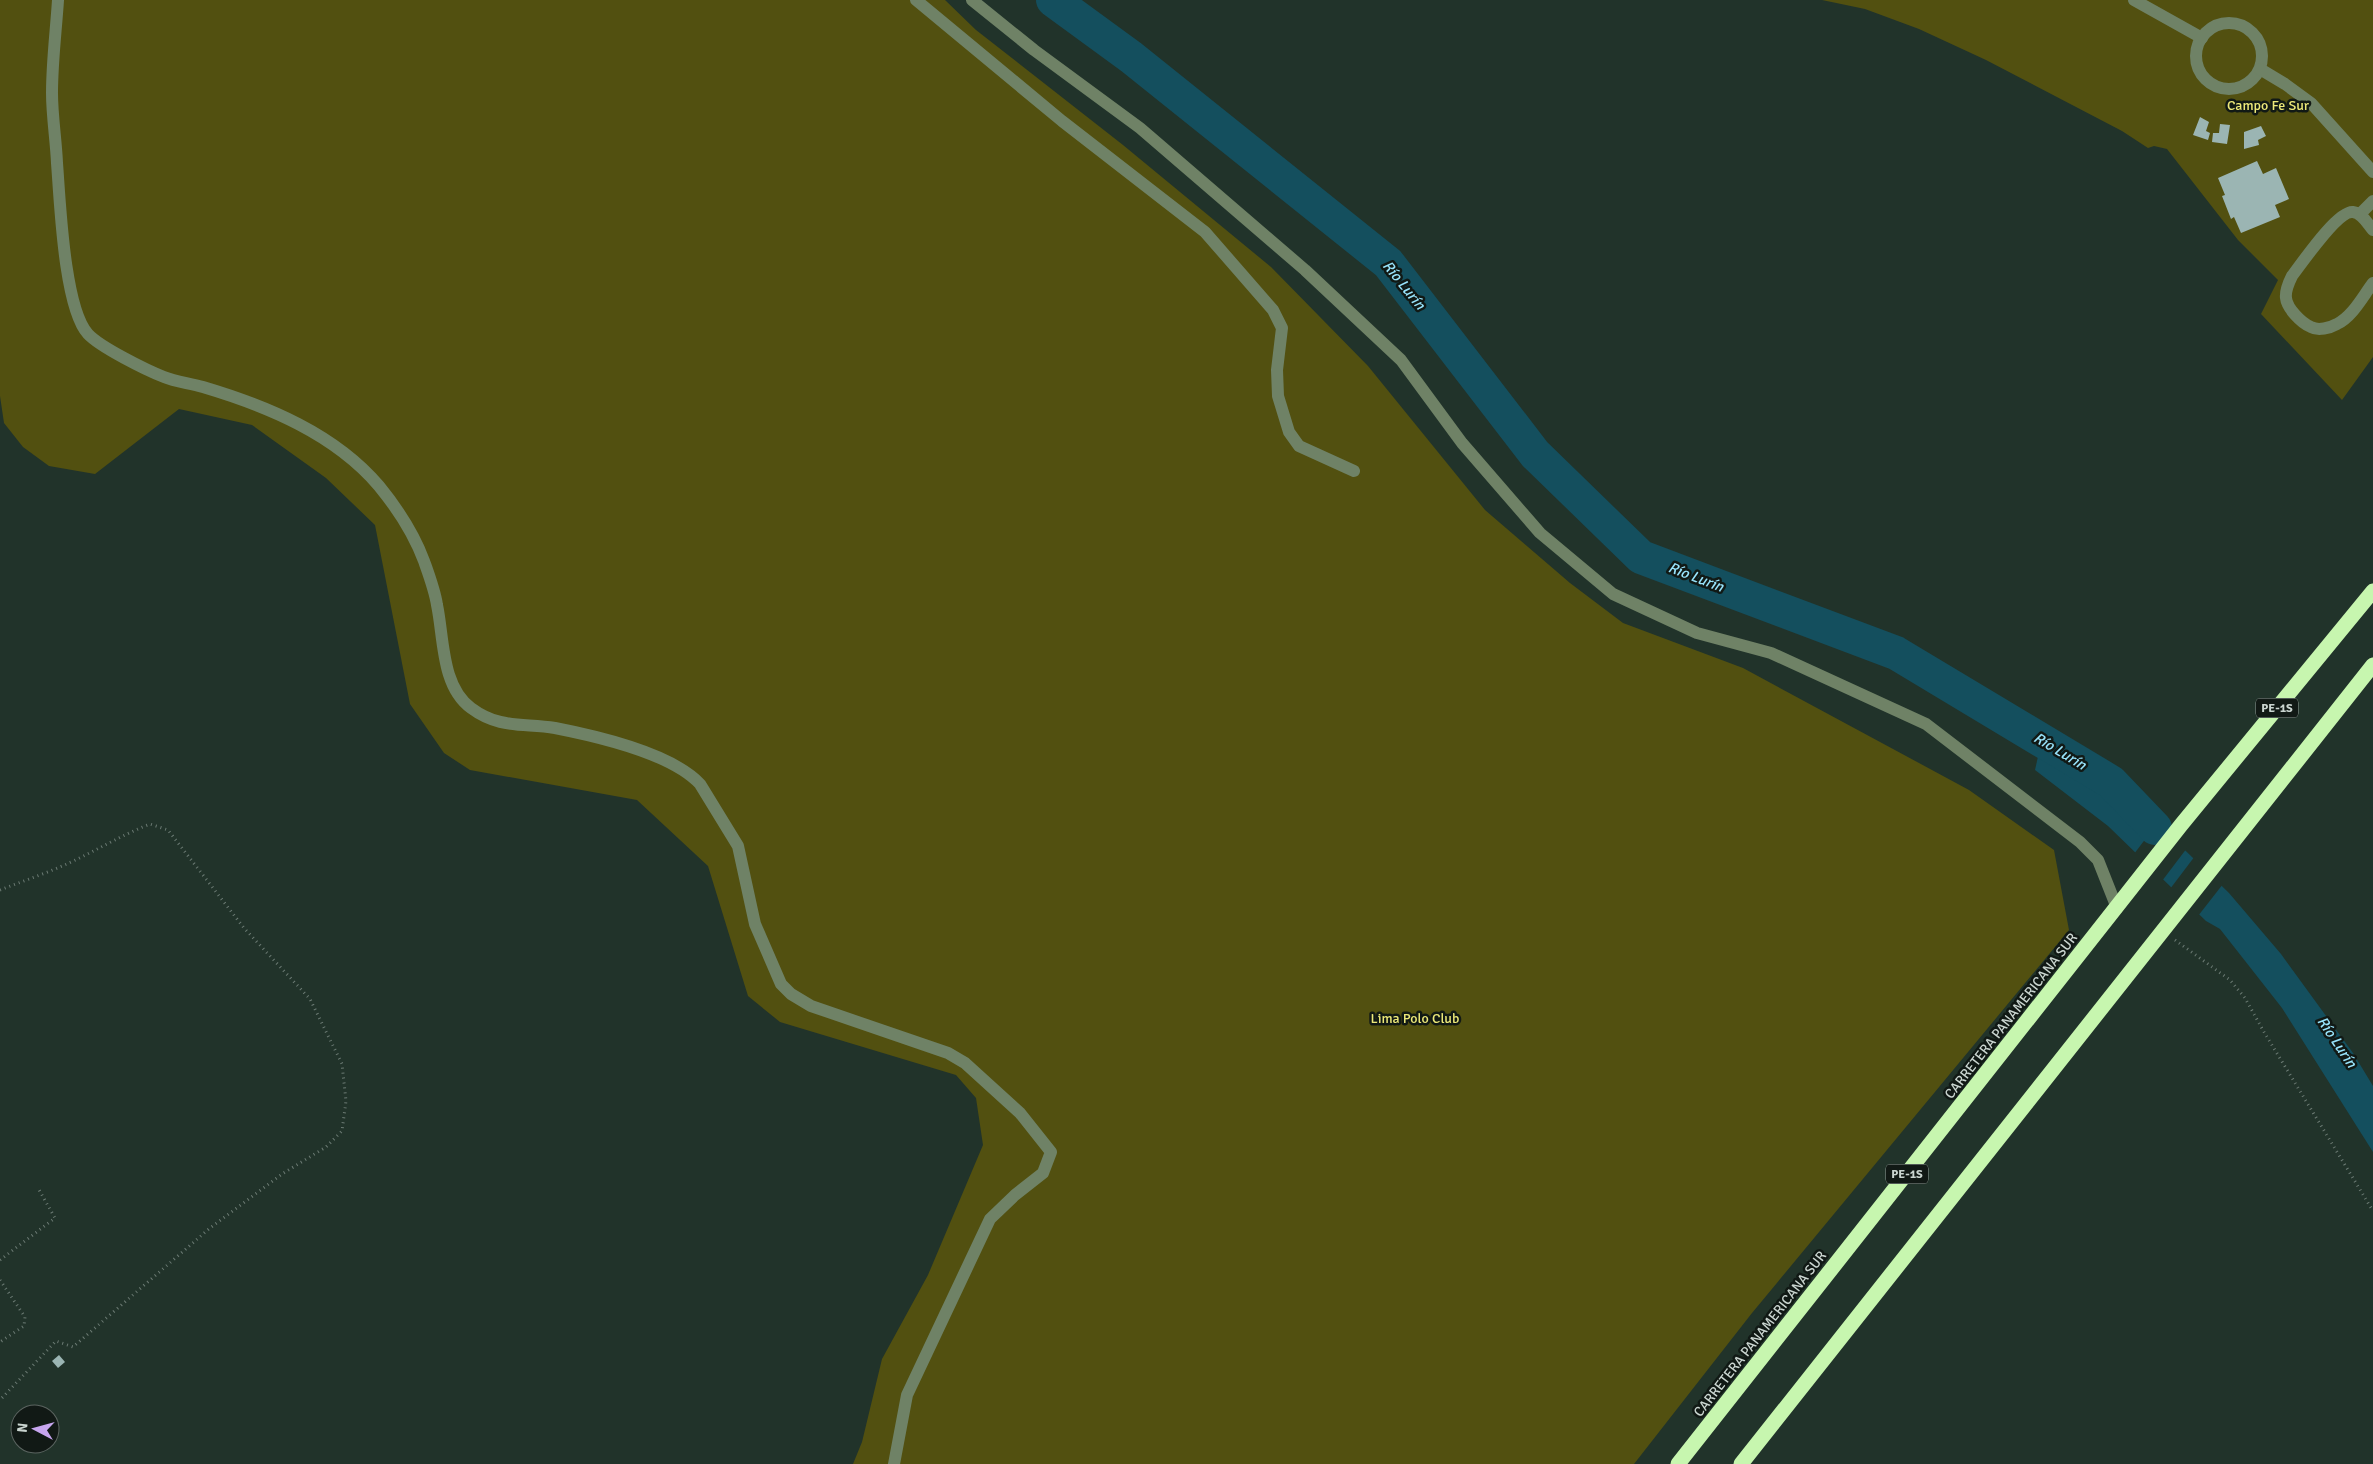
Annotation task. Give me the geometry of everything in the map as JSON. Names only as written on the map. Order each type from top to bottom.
[{"type":"highway","name":"CARRETERA PANAMERICANA SUR","points":[[1678,1464],[2181,825],[2373,591]]},
{"type":"highway","points":[[1741,1464],[2220,856],[2373,665]]},
{"type":"street","points":[[58,0],[52,94],[62,220],[74,303],[78,318],[88,334],[101,344],[164,378],[203,387],[266,409],[320,435],[353,459],[378,485],[404,520],[424,560],[437,604],[443,646],[450,675],[461,697],[470,707],[490,719],[507,725],[552,728],[605,740],[675,763],[693,776],[700,784],[738,846],[754,924],[781,984],[792,994],[811,1006],[938,1049],[965,1063],[1020,1113],[1050,1152],[1043,1173],[1015,1195],[990,1219],[907,1395],[894,1464]]},
{"type":"street","points":[[916,0],[1062,121],[1206,232],[1273,310],[1282,328],[1277,370],[1278,396],[1289,432],[1300,446],[1354,471]]},
{"type":"street","points":[[972,0],[1034,50],[1140,128],[1305,270],[1400,360],[1462,443],[1540,534],[1613,594],[1697,633],[1771,653],[1926,724],[2080,842],[2098,860],[2117,908]]},
{"type":"street","points":[[2134,0],[2202,38]]},
{"type":"street","points":[[2225,23],[2237,23],[2256,35],[2261,46],[2262,57],[2260,69],[2254,79],[2245,86],[2228,89],[2211,84],[2203,76],[2197,65],[2196,54],[2202,38],[2214,26],[2225,23]]},
{"type":"street","points":[[2260,69],[2311,103],[2373,172]]},
{"type":"street","points":[[2360,214],[2373,201]]},
{"type":"street","points":[[2373,230],[2360,214],[2352,212],[2339,216],[2292,276],[2287,286],[2286,298],[2290,309],[2310,327],[2322,329],[2337,325],[2346,318],[2373,283]]},
{"type":"path","points":[[0,890],[68,864],[112,843],[127,833],[150,824],[168,830],[244,928],[310,999],[342,1064],[346,1101],[342,1131],[326,1147],[282,1174],[210,1228],[73,1347],[56,1341],[0,1400]]},
{"type":"path","points":[[2162,931],[2230,980],[2245,998],[2373,1211]]},
{"type":"path","points":[[0,1260],[55,1218],[38,1188]]},
{"type":"path","points":[[0,1280],[25,1317],[24,1326],[0,1342]]},
{"type":"green space","name":"Lima Polo Club","points":[[0,0],[945,0],[976,30],[1123,145],[1271,267],[1368,366],[1485,510],[1570,583],[1623,623],[1743,668],[1969,790],[2054,850],[2069,930],[1752,1313],[1634,1464],[853,1464],[862,1442],[882,1359],[928,1275],[983,1145],[976,1098],[956,1075],[780,1022],[748,996],[708,866],[637,800],[470,770],[444,753],[410,704],[375,525],[326,478],[252,425],[179,409],[95,474],[49,466],[23,447],[4,423],[0,396]]},
{"type":"green space","name":"Campo Fe Sur","points":[[1822,0],[2373,0],[2373,357],[2342,400],[2261,314],[2278,280],[2238,240],[2167,149],[2154,146],[2148,148],[2122,131],[1986,60],[1919,29],[1865,9]]},
{"type":"water","points":[[2043,734],[2155,821],[2229,893],[2281,954],[2353,1053],[2373,1086],[2373,1152],[2282,1008],[2220,929],[2206,921],[2108,826],[2035,770]]},
{"type":"pier","points":[[2159,821],[2187,848],[2162,881],[2134,854]]},
{"type":"pier","points":[[2195,856],[2223,884],[2198,916],[2170,889]]},
{"type":"building","points":[[2200,117],[2209,122],[2206,131],[2210,133],[2208,140],[2193,135]]},
{"type":"building","points":[[2220,124],[2230,125],[2227,144],[2212,142],[2213,133],[2219,133]]},
{"type":"building","points":[[2261,126],[2266,136],[2258,140],[2259,145],[2244,149],[2244,132]]},
{"type":"building","points":[[2257,161],[2263,174],[2276,168],[2289,199],[2275,205],[2280,217],[2241,233],[2234,217],[2231,219],[2222,196],[2225,195],[2218,178]]},
{"type":"building","points":[[59,1355],[65,1362],[58,1368],[52,1361]]},
{"type":"waterway","name":"Río Lurín","points":[[1053,0],[1131,57],[1388,263],[1535,454],[1641,557],[1896,653],[2111,782],[2155,828]]}]
